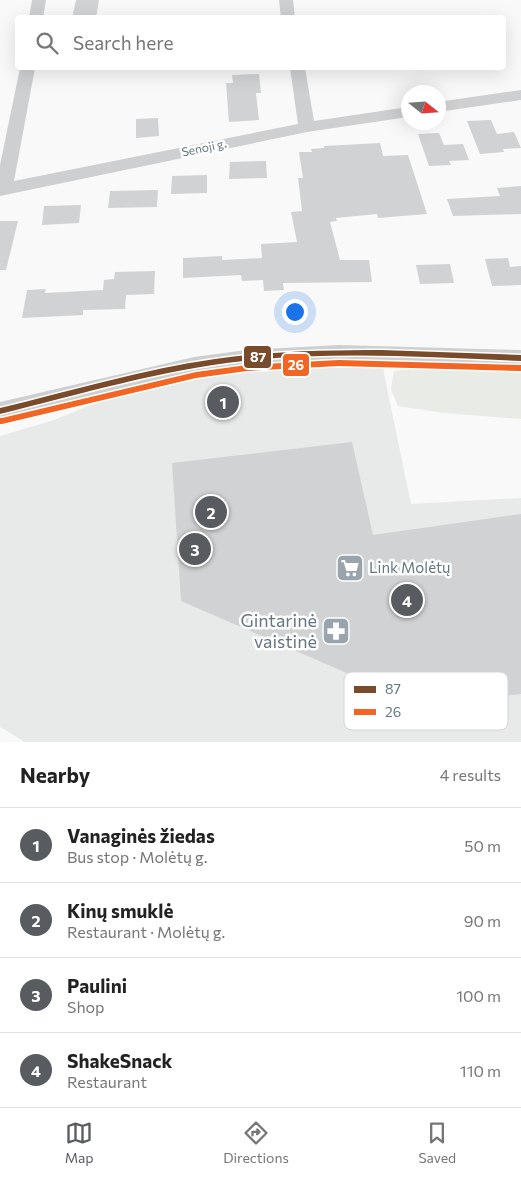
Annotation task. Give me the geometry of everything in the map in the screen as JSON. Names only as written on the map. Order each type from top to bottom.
[{"type":"street","points":[[36,15],[39,0]]},
{"type":"street","points":[[286,0],[288,15]]},
{"type":"street","points":[[2,189],[27,70]]},
{"type":"street","points":[[297,70],[306,127]]},
{"type":"street","points":[[446,106],[521,95]]},
{"type":"street","name":"Senoji g.","points":[[2,189],[306,127],[401,113]]},
{"type":"street","points":[[0,411],[194,365],[246,358],[339,353],[521,358]]},
{"type":"shaded area","points":[[302,363],[382,364],[411,504],[521,498],[521,742],[25,742],[0,727],[0,436],[54,420],[127,390],[236,366]]},
{"type":"shaded area","points":[[417,368],[521,372],[521,419],[444,413],[398,406],[391,389],[394,371]]},
{"type":"building","points":[[76,0],[99,0],[96,15],[73,15]]},
{"type":"building","points":[[259,74],[261,93],[256,93],[259,120],[229,122],[226,83],[233,83],[232,75]]},
{"type":"building","points":[[158,118],[159,136],[136,138],[136,119]]},
{"type":"building","points":[[491,120],[497,134],[514,132],[521,148],[503,149],[504,152],[480,154],[467,121]]},
{"type":"building","points":[[439,133],[444,145],[463,144],[469,160],[449,161],[451,165],[429,166],[418,134]]},
{"type":"building","points":[[380,143],[383,156],[408,155],[427,214],[378,218],[377,214],[336,218],[337,221],[330,222],[340,260],[369,260],[372,282],[283,283],[284,290],[264,291],[263,280],[242,281],[241,275],[183,278],[183,258],[222,256],[222,260],[262,258],[261,244],[297,242],[291,212],[302,211],[298,178],[303,178],[299,152],[312,152],[311,149],[324,148],[324,146]]},
{"type":"building","points":[[266,161],[267,178],[229,179],[230,162]]},
{"type":"building","points":[[207,175],[207,193],[171,194],[172,176]]},
{"type":"building","points":[[521,186],[521,214],[453,216],[447,199],[500,196],[497,188]]},
{"type":"building","points":[[158,190],[157,207],[108,208],[110,191]]},
{"type":"building","points":[[81,205],[79,223],[42,225],[44,206]]},
{"type":"building","points":[[0,221],[18,221],[6,270],[0,270]]},
{"type":"building","points":[[508,258],[510,267],[521,266],[521,285],[492,286],[485,259]]},
{"type":"building","points":[[450,264],[454,283],[420,284],[416,265]]},
{"type":"building","points":[[155,271],[154,294],[126,295],[125,309],[83,310],[83,315],[22,318],[27,290],[46,289],[45,293],[103,290],[104,280],[114,279],[115,272]]},
{"type":"building","name":"Link Molėtų","points":[[352,442],[373,535],[521,514],[521,694],[508,695],[508,672],[344,672],[181,601],[172,463]]},
{"type":"transit line","name":"87","points":[[0,411],[183,367],[244,358],[313,353],[521,358]]},
{"type":"transit line","name":"26","points":[[2,421],[196,375],[247,368],[339,363],[521,368]]},
{"type":"place","name":"Vanaginės žiedas","points":[[223,402]]},
{"type":"place","name":"Kinų smuklė","points":[[211,512]]},
{"type":"place","name":"Paulini","points":[[195,549]]},
{"type":"place","name":"Link Molėtų","points":[[350,568]]},
{"type":"place","name":"ShakeSnack","points":[[407,600]]},
{"type":"place","name":"Gintarinė vaistinė","points":[[336,631]]}]
